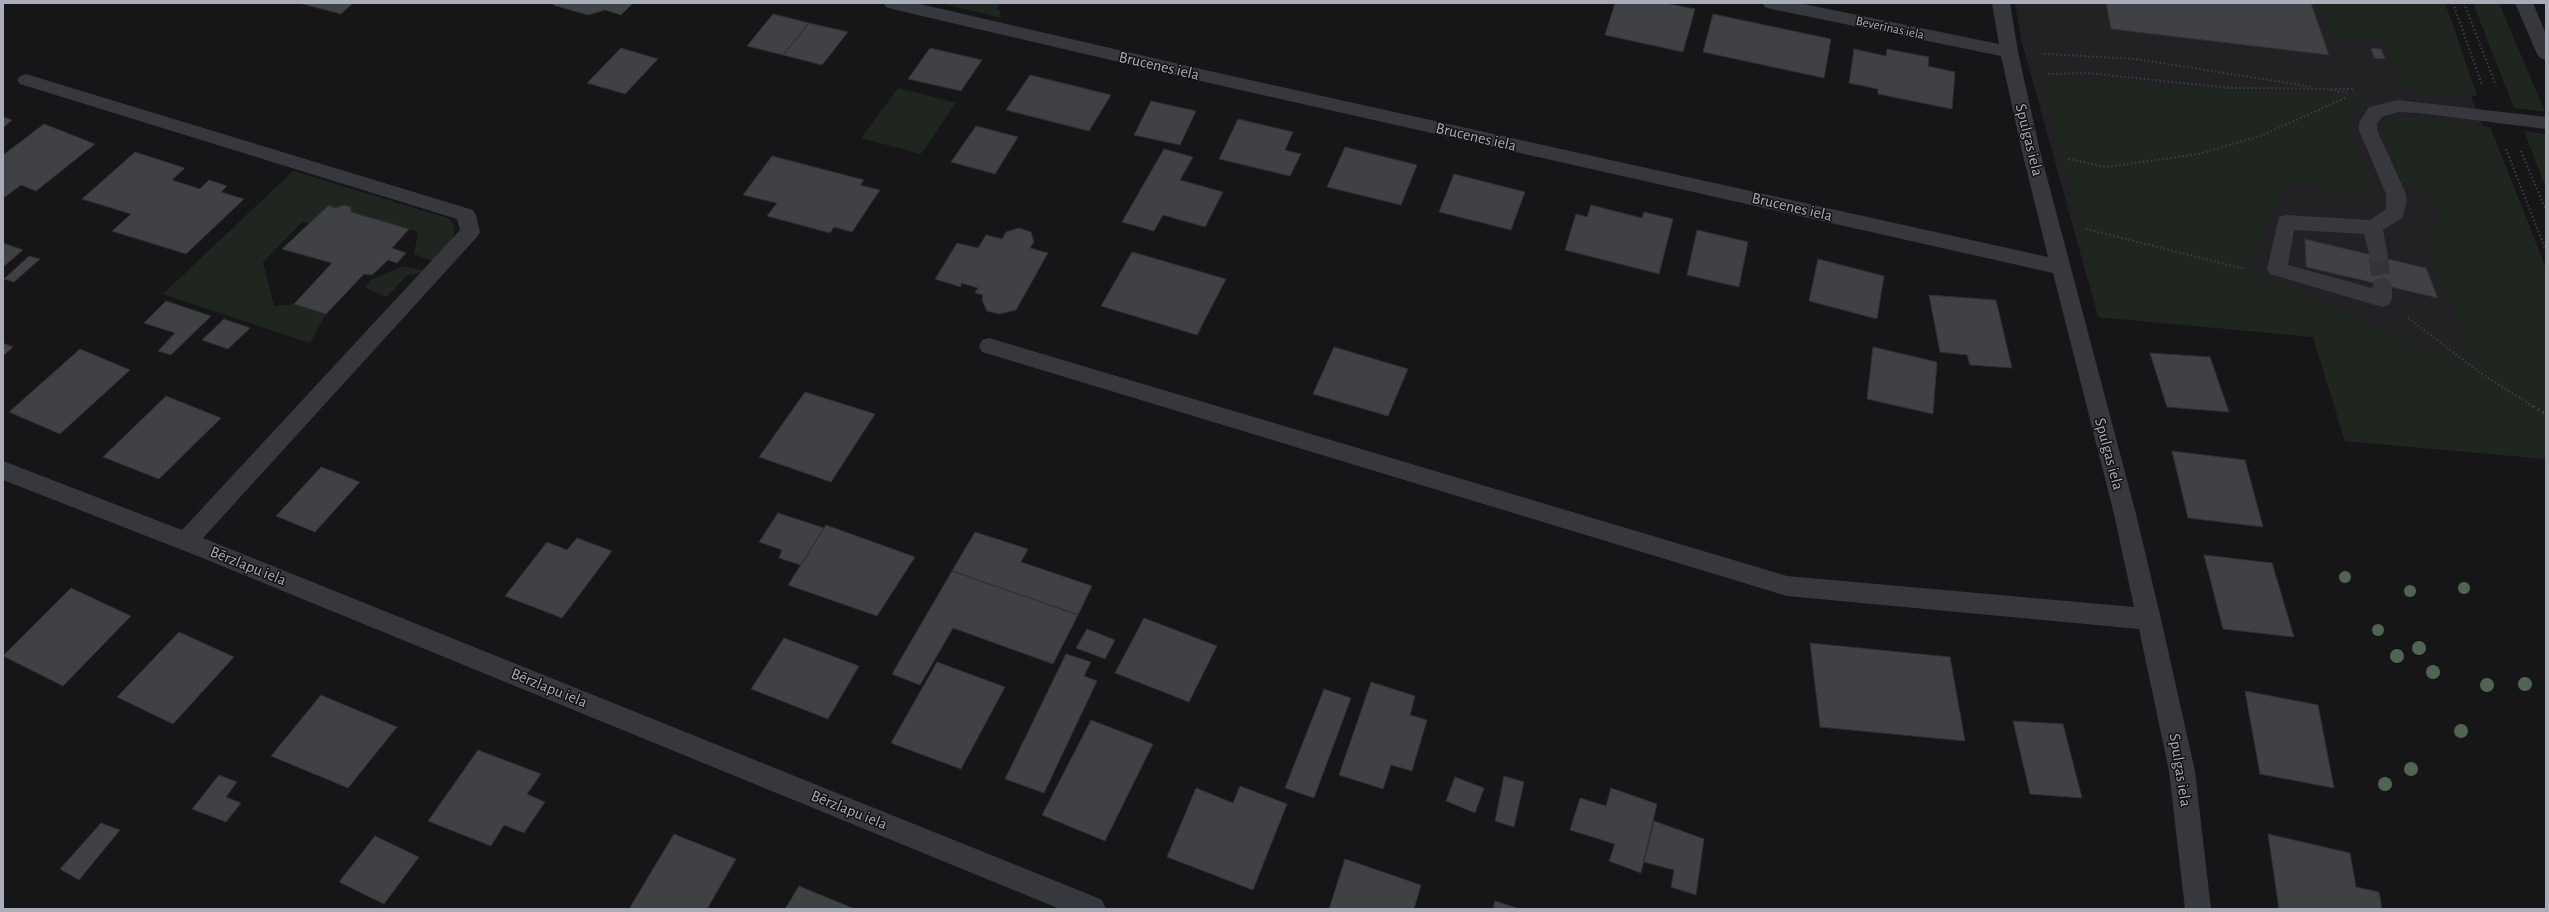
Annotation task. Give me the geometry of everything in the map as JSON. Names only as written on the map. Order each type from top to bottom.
[{"type":"street","name":"Brucenes iela","points":[[892,3],[1205,76],[2060,267]]},
{"type":"street","name":"Beverīnas iela","points":[[1771,3],[2009,52]]},
{"type":"street","name":"Spulgas iela","points":[[2001,3],[2009,52],[2031,151],[2050,218],[2060,267],[2125,514],[2149,619],[2182,771],[2198,909]]},
{"type":"street","points":[[2524,3],[2546,54]]},
{"type":"street","points":[[26,80],[466,214],[470,232],[186,541]]},
{"type":"street","points":[[2382,292],[2277,269],[2286,222],[2373,227],[2395,213],[2397,202],[2396,194],[2368,130],[2368,123],[2376,112],[2398,106],[2418,107],[2546,124]]},
{"type":"street","points":[[2373,227],[2378,256]]},
{"type":"street","points":[[989,346],[1787,586],[2149,619]]},
{"type":"street","name":"Bērzlapu iela","points":[[3,470],[186,541],[1093,909]]},
{"type":"path","points":[[2452,3],[2483,87]]},
{"type":"path","points":[[2464,3],[2499,92]]},
{"type":"path","points":[[2009,52],[2136,59],[2354,94],[2263,135],[2199,154],[2106,167],[2031,151]]},
{"type":"path","points":[[2042,76],[2070,72],[2230,88],[2358,89]]},
{"type":"path","points":[[2503,143],[2546,251]]},
{"type":"path","points":[[2519,145],[2546,210]]},
{"type":"path","points":[[2050,218],[2246,269]]},
{"type":"path","points":[[2382,292],[2479,372],[2546,414]]},
{"type":"shaded area","points":[[941,3],[1001,3],[997,9],[1000,10],[1001,18]]},
{"type":"shaded area","points":[[2015,3],[2437,3],[2472,99],[2546,276],[2546,459],[2345,441],[2313,337],[2098,317],[2021,39]]},
{"type":"shaded area","points":[[2319,3],[2445,3],[2477,95],[2471,97],[2404,90],[2399,84],[2385,43],[2331,37]]},
{"type":"shaded area","points":[[2473,3],[2499,3],[2545,112],[2514,108]]},
{"type":"shaded area","points":[[2057,76],[2214,90],[2379,93],[2360,102],[2349,117],[2349,129],[2356,150],[2375,193],[2371,198],[2287,181],[2246,269],[2479,372],[2422,235],[2428,235],[2441,222],[2432,198],[2402,182],[2384,135],[2387,124],[2397,118],[2409,117],[2490,127],[2546,268],[2546,459],[2345,441],[2313,337],[2098,317],[2070,186],[2043,86],[2050,78]]},
{"type":"shaded area","points":[[898,88],[956,103],[921,154],[861,138]]},
{"type":"shaded area","points":[[2524,131],[2546,134],[2546,188]]},
{"type":"shaded area","points":[[293,171],[448,218],[454,225],[453,242],[435,262],[414,254],[418,232],[351,212],[350,207],[344,205],[335,208],[329,205],[310,224],[303,221],[263,262],[274,306],[294,304],[326,314],[310,343],[163,294]]},
{"type":"shaded area","points":[[403,266],[426,271],[406,276],[387,297],[365,288],[370,280]]},
{"type":"building","points":[[299,3],[353,3],[341,14]]},
{"type":"building","points":[[555,3],[633,3],[621,15],[605,10],[588,15],[553,5]]},
{"type":"building","points":[[1615,3],[1665,3],[1695,9],[1683,52],[1605,35]]},
{"type":"building","points":[[2106,3],[2311,3],[2329,55],[2111,29]]},
{"type":"building","points":[[773,14],[809,23],[783,55],[747,46]]},
{"type":"building","points":[[1713,14],[1831,39],[1824,78],[1703,52]]},
{"type":"building","points":[[809,23],[848,32],[822,65],[783,55]]},
{"type":"building","points":[[621,48],[658,59],[625,94],[587,83]]},
{"type":"building","points":[[930,48],[982,60],[961,91],[908,79]]},
{"type":"building","points":[[2371,48],[2381,49],[2385,59],[2374,58]]},
{"type":"building","points":[[1854,49],[1886,56],[1887,49],[1929,57],[1928,66],[1955,72],[1952,109],[1878,94],[1878,89],[1849,83]]},
{"type":"building","points":[[1030,75],[1111,95],[1089,131],[1006,110]]},
{"type":"building","points":[[1151,101],[1196,111],[1180,145],[1134,135]]},
{"type":"building","points":[[3,117],[12,120],[3,128]]},
{"type":"building","points":[[1238,119],[1293,132],[1285,150],[1301,154],[1290,176],[1219,159]]},
{"type":"building","points":[[44,124],[95,144],[36,191],[21,185],[5,197],[3,196],[3,155]]},
{"type":"building","points":[[976,126],[1018,137],[995,174],[951,162]]},
{"type":"building","points":[[1345,147],[1417,165],[1401,205],[1327,187]]},
{"type":"building","points":[[1164,149],[1193,157],[1180,180],[1223,192],[1205,227],[1163,215],[1154,231],[1122,222]]},
{"type":"building","points":[[135,152],[185,168],[172,180],[200,189],[209,180],[227,186],[221,192],[244,199],[186,254],[112,231],[131,214],[82,199]]},
{"type":"building","points":[[772,156],[864,180],[860,185],[880,190],[852,232],[834,227],[830,233],[767,216],[777,203],[743,195]]},
{"type":"building","points":[[1454,174],[1525,192],[1511,230],[1439,212]]},
{"type":"building","points":[[329,205],[335,208],[344,205],[351,207],[351,212],[409,229],[392,248],[406,253],[397,263],[388,260],[372,275],[364,274],[326,314],[294,304],[332,263],[282,249]]},
{"type":"building","points":[[1591,205],[1642,218],[1644,212],[1673,219],[1659,274],[1565,250],[1576,214],[1587,217]]},
{"type":"building","points":[[1019,228],[1031,232],[1034,242],[1030,248],[1048,253],[1016,310],[999,314],[987,311],[982,300],[983,295],[975,293],[978,288],[961,283],[961,287],[935,279],[957,243],[978,248],[986,235],[1002,239],[1006,232]]},
{"type":"building","points":[[1697,230],[1748,242],[1739,287],[1687,275]]},
{"type":"building","points":[[2305,239],[2426,268],[2438,298],[2306,267]]},
{"type":"building","points":[[3,243],[23,250],[3,267]]},
{"type":"building","points":[[1132,252],[1226,279],[1197,335],[1101,306]]},
{"type":"building","points":[[29,256],[40,259],[14,282],[4,279]]},
{"type":"building","points":[[1818,259],[1884,276],[1877,319],[1809,301]]},
{"type":"building","points":[[1929,295],[1996,300],[2012,368],[1970,365],[1967,355],[1940,352]]},
{"type":"building","points":[[166,301],[211,316],[171,355],[158,351],[175,333],[144,323]]},
{"type":"building","points":[[224,319],[250,328],[228,349],[202,340]]},
{"type":"building","points":[[3,343],[13,347],[3,356]]},
{"type":"building","points":[[1334,347],[1408,369],[1388,416],[1313,394]]},
{"type":"building","points":[[1873,347],[1937,362],[1933,414],[1867,399]]},
{"type":"building","points":[[80,349],[130,370],[60,434],[9,412]]},
{"type":"building","points":[[2150,353],[2210,357],[2229,412],[2167,407]]},
{"type":"building","points":[[805,392],[875,414],[831,482],[759,457]]},
{"type":"building","points":[[166,396],[221,418],[159,479],[103,457]]},
{"type":"building","points":[[2172,451],[2245,460],[2263,527],[2188,518]]},
{"type":"building","points":[[321,467],[360,482],[315,532],[276,516]]},
{"type":"building","points":[[778,513],[824,528],[801,565],[779,558],[782,550],[759,542]]},
{"type":"building","points":[[826,525],[915,557],[877,616],[788,585]]},
{"type":"building","points":[[975,532],[1028,549],[1021,562],[1092,586],[1078,615],[952,571]]},
{"type":"building","points":[[577,538],[612,551],[562,618],[505,596],[547,542],[567,550]]},
{"type":"building","points":[[2204,555],[2272,563],[2294,637],[2223,629]]},
{"type":"building","points":[[952,571],[1078,615],[1053,664],[953,628],[920,685],[892,674]]},
{"type":"building","points":[[71,588],[131,616],[63,686],[3,656]]},
{"type":"building","points":[[1144,618],[1217,646],[1189,702],[1115,673]]},
{"type":"building","points":[[1087,629],[1115,640],[1105,659],[1076,648]]},
{"type":"building","points":[[179,632],[234,657],[173,724],[117,697]]},
{"type":"building","points":[[784,638],[859,666],[828,719],[751,689]]},
{"type":"building","points":[[1810,643],[1950,657],[1965,741],[1820,727]]},
{"type":"building","points":[[1066,654],[1091,662],[1084,676],[1097,681],[1044,793],[1005,779]]},
{"type":"building","points":[[937,662],[1005,687],[961,769],[891,743]]},
{"type":"building","points":[[1371,682],[1415,696],[1410,715],[1427,720],[1412,771],[1391,765],[1383,789],[1339,775]]},
{"type":"building","points":[[1324,689],[1351,698],[1314,798],[1285,788]]},
{"type":"building","points":[[2245,691],[2318,705],[2334,788],[2260,774]]},
{"type":"building","points":[[321,695],[397,727],[348,788],[271,756]]},
{"type":"building","points":[[1091,720],[1153,744],[1105,841],[1042,815]]},
{"type":"building","points":[[2013,721],[2063,724],[2082,798],[2030,794]]},
{"type":"building","points":[[478,750],[541,774],[527,794],[545,802],[524,833],[504,825],[491,846],[428,821]]},
{"type":"building","points":[[219,775],[237,782],[226,797],[241,803],[226,822],[192,809]]},
{"type":"building","points":[[1504,776],[1524,782],[1514,827],[1495,821]]},
{"type":"building","points":[[1455,777],[1484,788],[1475,813],[1446,801]]},
{"type":"building","points":[[1240,786],[1287,804],[1253,890],[1167,857],[1196,788],[1233,803]]},
{"type":"building","points":[[1611,788],[1657,804],[1641,873],[1609,861],[1615,844],[1570,830],[1580,798],[1606,806]]},
{"type":"building","points":[[1654,821],[1704,839],[1696,895],[1671,887],[1674,870],[1644,862]]},
{"type":"building","points":[[101,823],[120,830],[79,880],[60,869]]},
{"type":"building","points":[[674,834],[736,859],[707,909],[629,909]]},
{"type":"building","points":[[2268,834],[2350,853],[2356,887],[2379,892],[2382,909],[2279,909]]},
{"type":"building","points":[[375,836],[419,857],[384,904],[339,882]]},
{"type":"building","points":[[1345,859],[1421,885],[1414,909],[1329,909]]},
{"type":"building","points":[[799,886],[855,909],[785,909]]},
{"type":"building","points":[[1495,901],[1520,909],[1493,909]]},
{"type":"tunnel","points":[[2378,256],[2382,285]]}]
